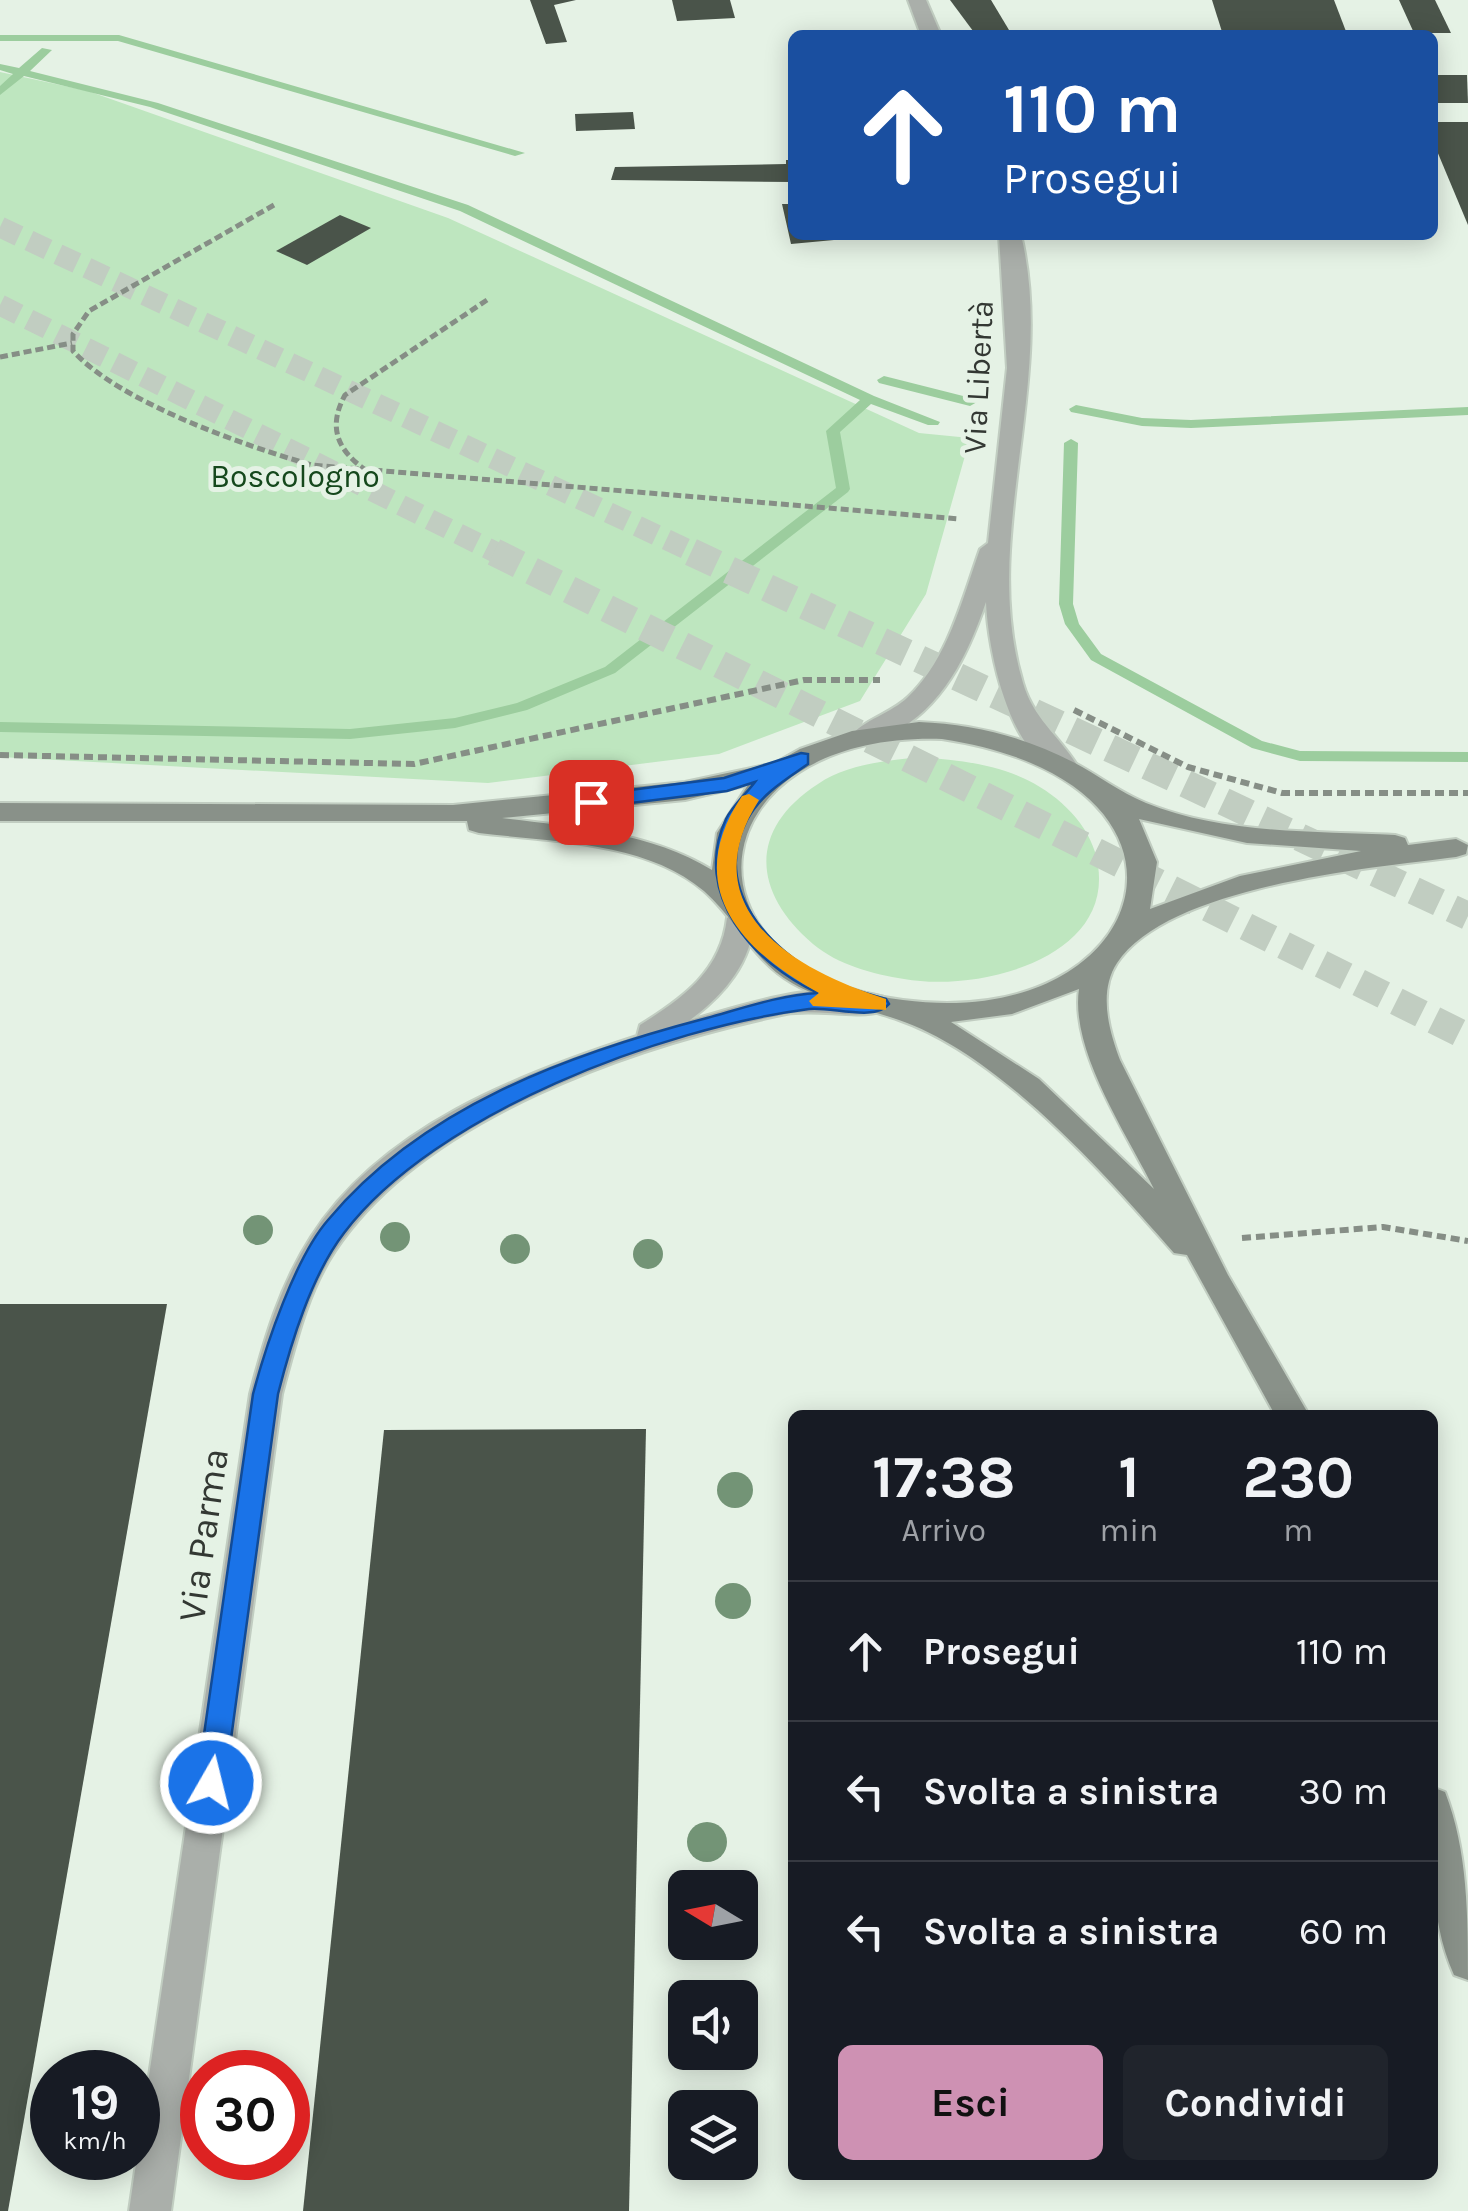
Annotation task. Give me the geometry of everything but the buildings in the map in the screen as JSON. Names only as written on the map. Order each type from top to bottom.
[{"type":"street","points":[[918,0],[929,30]]},
{"type":"street","name":"Via Libertà","points":[[1001,522],[1019,344],[1010,240]]},
{"type":"street","points":[[0,812],[412,816],[685,792],[745,780],[863,737],[916,709],[942,675],[962,634],[1001,522]]},
{"type":"street","points":[[1001,522],[1000,602],[1011,694],[1039,744],[1064,766],[1145,813],[1192,825],[1462,848]]},
{"type":"street","points":[[863,737],[910,731],[967,734],[1021,746],[1064,766]]},
{"type":"street","points":[[626,1047],[670,1020],[719,978],[738,942],[738,913],[725,863],[736,820],[762,786],[801,759]]},
{"type":"street","points":[[1095,787],[1132,831],[1142,860],[1140,905],[1093,987],[1099,1044],[1197,1245],[1289,1410]]},
{"type":"street","points":[[412,816],[612,844],[658,855],[702,874],[762,945],[797,973],[842,994],[954,1034],[1003,1064],[1106,1159],[1216,1280]]},
{"type":"street","points":[[626,1047],[797,1002],[878,1004],[939,1012],[1000,1007],[1055,990],[1169,912],[1256,880],[1462,848]]},
{"type":"street","name":"Via Parma","points":[[150,2211],[266,1394],[282,1333],[334,1229],[372,1188],[485,1108],[626,1047]]},
{"type":"street","points":[[1438,1830],[1468,1962]]},
{"type":"path","points":[[274,205],[99,304],[76,326],[72,343],[77,358],[92,372],[238,444],[312,466],[373,474],[1001,522]]},
{"type":"path","points":[[373,474],[350,459],[336,442],[335,414],[346,395],[487,300]]},
{"type":"path","points":[[0,357],[72,343]]},
{"type":"path","points":[[1197,1245],[1330,1226],[1381,1225],[1431,1230],[1468,1241]]},
{"type":"green space","name":"Boscologno","points":[[0,72],[88,91],[448,218],[919,433],[970,438],[926,594],[860,701],[719,754],[488,783],[0,757]]},
{"type":"green space","points":[[919,757],[972,763],[1011,773],[1046,791],[1076,818],[1095,852],[1099,888],[1089,918],[1068,942],[1040,960],[1006,972],[936,982],[892,977],[845,963],[813,944],[793,924],[778,904],[766,862],[769,841],[779,821],[795,802],[829,777],[867,764]]},
{"type":"waterway","points":[[0,38],[119,38],[519,153]]},
{"type":"waterway","points":[[22,72],[46,50]]},
{"type":"waterway","points":[[0,67],[22,72]]},
{"type":"waterway","points":[[0,92],[22,72]]},
{"type":"waterway","points":[[22,72],[154,105],[464,208],[869,399]]},
{"type":"waterway","points":[[884,380],[970,402]]},
{"type":"waterway","points":[[0,727],[350,734],[455,723],[522,707],[610,670],[843,489],[833,431],[869,399]]},
{"type":"waterway","points":[[869,399],[933,422]]},
{"type":"waterway","points":[[1076,409],[1142,422],[1191,424],[1468,411]]},
{"type":"waterway","points":[[1071,443],[1066,604],[1072,624],[1096,657],[1257,745],[1300,756],[1468,757]]},
{"type":"tunnel","points":[[0,227],[697,554]]},
{"type":"tunnel","points":[[0,305],[499,554]]},
{"type":"tunnel","points":[[494,552],[1468,1037]]},
{"type":"tunnel","points":[[691,552],[1468,916]]},
{"type":"slow traffic","points":[[749,800],[736,820],[726,849],[728,888],[738,913],[753,936],[791,969],[828,989],[878,1004],[820,1001]]},
{"type":"route","points":[[211,1783],[266,1394],[282,1333],[308,1274],[334,1229],[372,1188],[425,1148],[485,1108],[549,1077],[626,1047],[797,1002],[878,1004],[822,986],[780,961],[753,936],[731,898],[725,863],[736,820],[762,786],[801,759],[761,776],[727,784],[591,802]]}]
